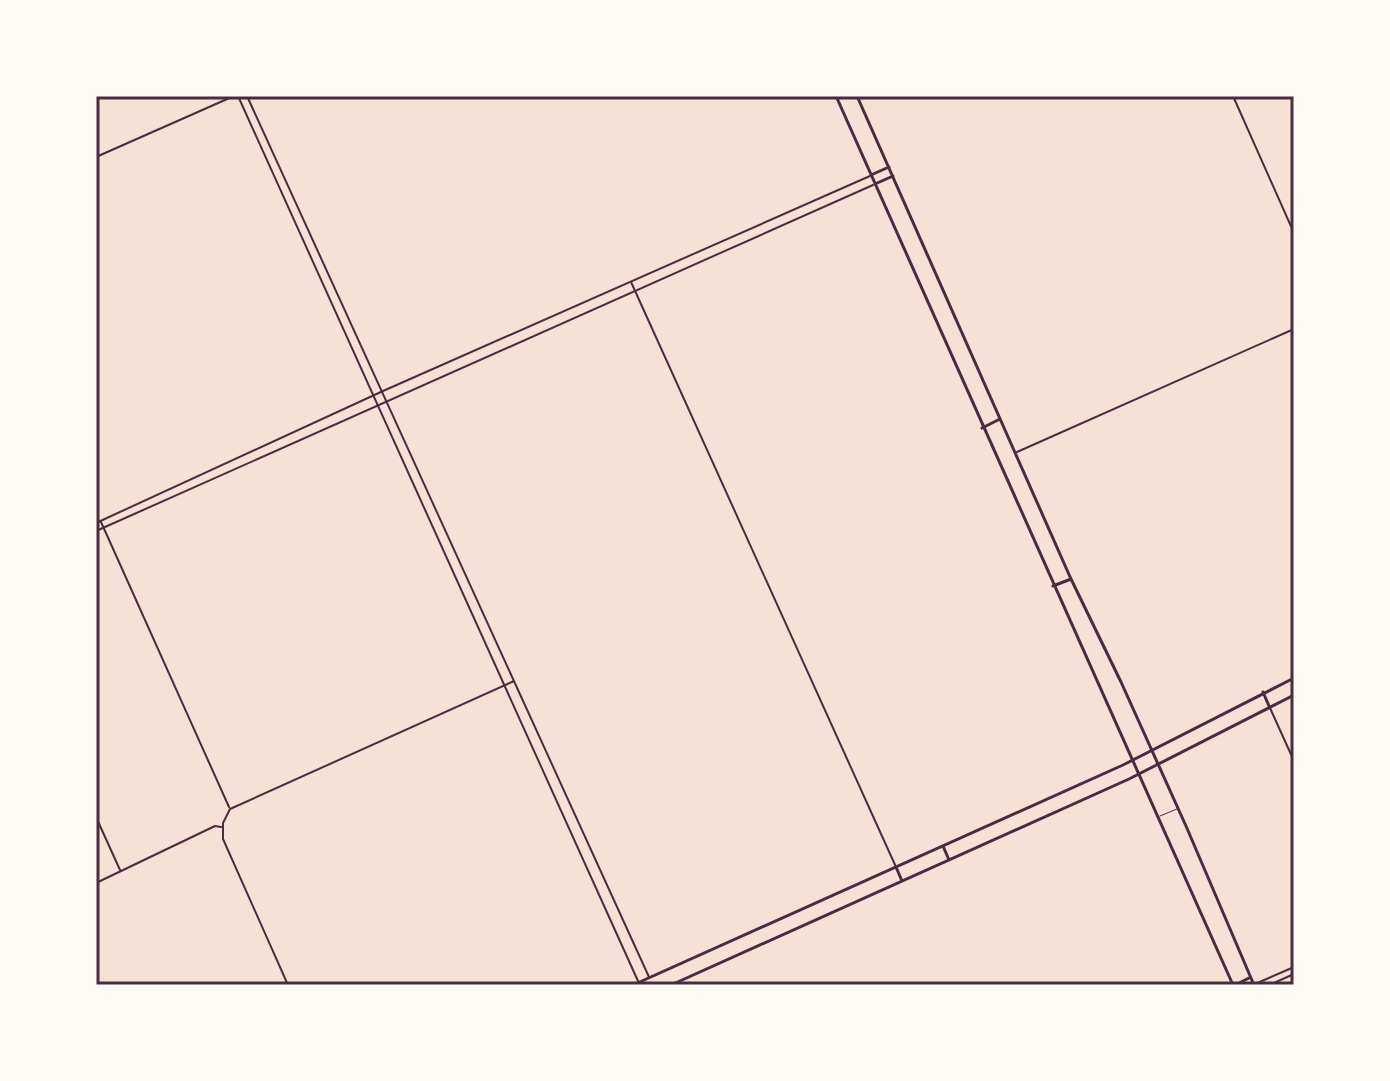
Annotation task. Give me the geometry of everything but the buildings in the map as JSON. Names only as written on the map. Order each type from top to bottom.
[{"type":"main road","points":[[836,96],[982,428],[1234,985],[1250,978]]},
{"type":"main road","points":[[857,96],[1071,579],[1178,808],[1253,985]]},
{"type":"main road","points":[[871,175],[889,167]]},
{"type":"main road","points":[[875,184],[893,176]]},
{"type":"main road","points":[[982,428],[1000,419]]},
{"type":"main road","points":[[1053,586],[1071,579]]},
{"type":"main road","points":[[633,985],[1132,760],[1294,678]]},
{"type":"main road","points":[[1263,692],[1269,706]]},
{"type":"main road","points":[[671,985],[1158,765],[1294,695]]},
{"type":"main road","points":[[943,846],[949,860]]},
{"type":"main road","points":[[896,867],[902,881]]},
{"type":"main road","points":[[649,978],[653,985]]},
{"type":"street","points":[[96,157],[236,96],[639,984]]},
{"type":"street","points":[[247,96],[649,978]]},
{"type":"street","points":[[1233,96],[1294,233]]},
{"type":"street","points":[[230,809],[103,528],[97,521],[871,175]]},
{"type":"street","points":[[96,531],[875,184]]},
{"type":"street","points":[[740,233],[743,242]]},
{"type":"street","points":[[631,281],[896,867]]},
{"type":"street","points":[[1015,452],[1294,329]]},
{"type":"street","points":[[504,337],[508,347]]},
{"type":"street","points":[[444,549],[452,544]]},
{"type":"street","points":[[288,985],[223,839],[222,827],[230,809],[514,681]]},
{"type":"street","points":[[1269,706],[1294,761]]},
{"type":"street","points":[[96,817],[120,871]]},
{"type":"street","points":[[96,883],[215,826],[222,827]]},
{"type":"street","points":[[575,840],[584,836]]},
{"type":"street","points":[[1253,985],[1294,967]]},
{"type":"street","points":[[1269,985],[1294,974]]},
{"type":"lane","points":[[1158,817],[1178,808]]}]
